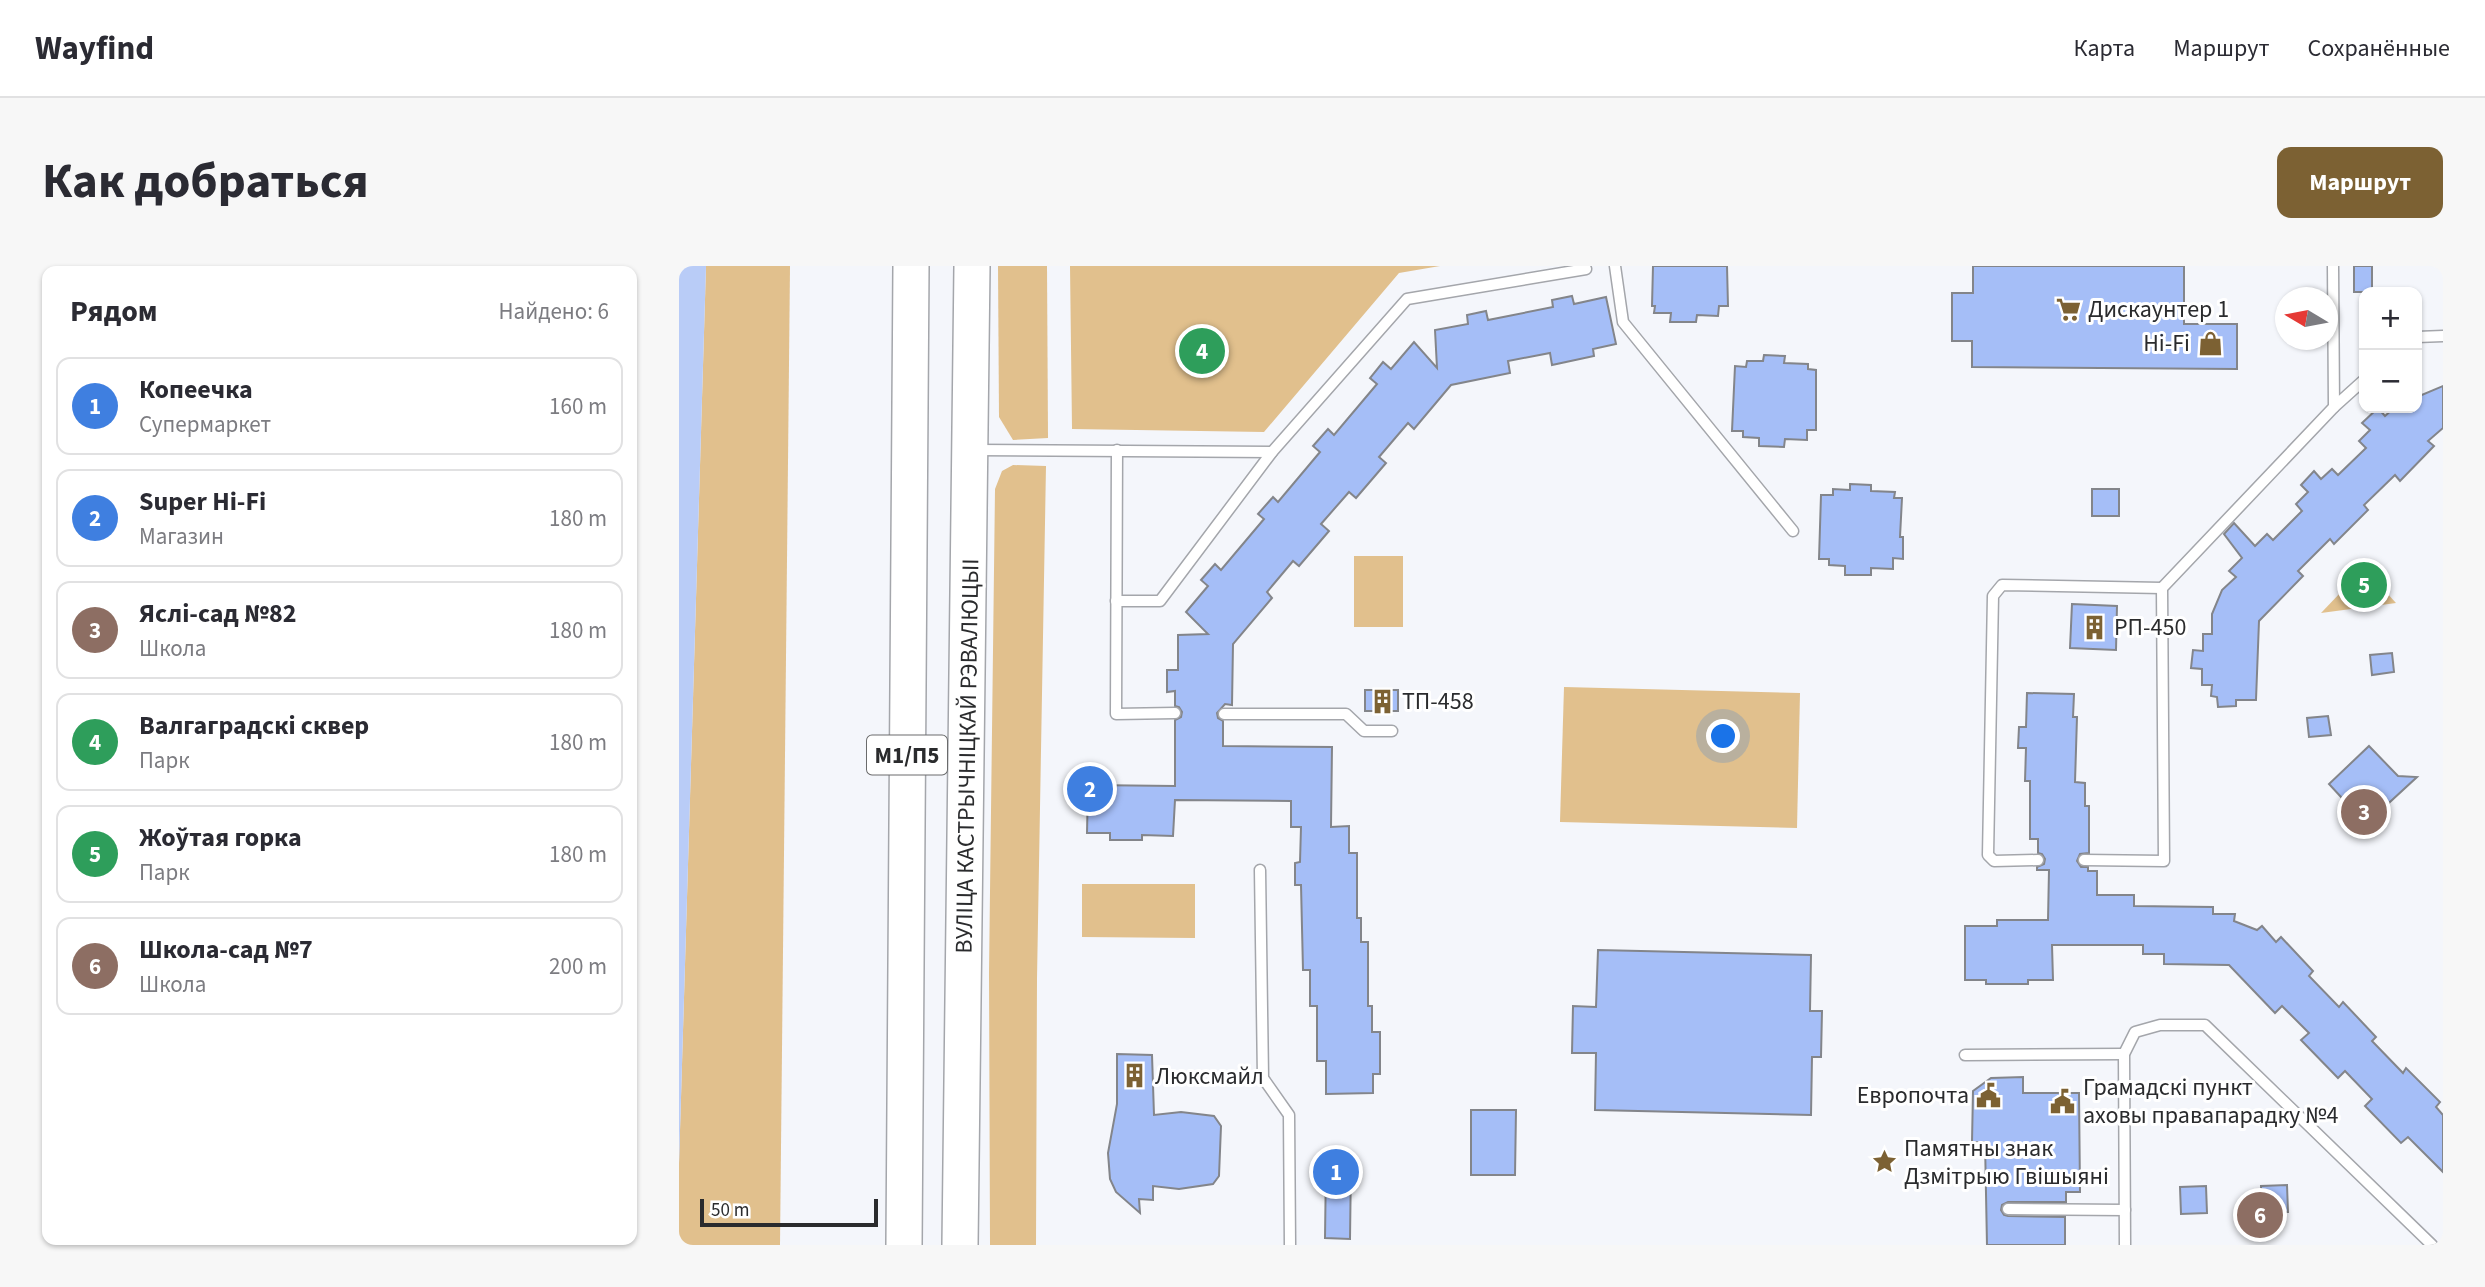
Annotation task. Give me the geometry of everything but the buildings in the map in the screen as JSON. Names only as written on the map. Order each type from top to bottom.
[{"type":"highway","name":"М1/П5","points":[[904,1245],[911,266]]},
{"type":"highway","name":"ВУЛІЦА КАСТРЫЧНІЦКАЙ РЭВАЛЮЦЫІ","points":[[960,1245],[972,266]]},
{"type":"lane","points":[[1615,266],[1623,323],[1793,531]]},
{"type":"lane","points":[[2333,266],[2334,407]]},
{"type":"lane","points":[[1116,601],[1160,601],[1272,452],[1406,299],[1586,269]]},
{"type":"lane","points":[[2422,337],[2443,336]]},
{"type":"lane","points":[[2084,860],[2164,861],[2162,588],[2334,407],[2359,384]]},
{"type":"lane","points":[[971,450],[1272,452]]},
{"type":"lane","points":[[1117,450],[1116,714],[1175,713]]},
{"type":"lane","points":[[2038,860],[1994,861],[1988,855],[1993,596],[2002,585],[2162,588]]},
{"type":"lane","points":[[1224,714],[1346,714],[1364,731],[1392,731]]},
{"type":"lane","points":[[1260,870],[1263,1078],[1289,1115],[1290,1245]]},
{"type":"lane","points":[[2125,1245],[2124,1054],[2135,1032],[2160,1025],[2205,1025],[2432,1245]]},
{"type":"lane","points":[[1965,1055],[2124,1054]]},
{"type":"lane","points":[[2008,1209],[2125,1210]]},
{"type":"shaded area","points":[[706,266],[790,266],[780,1245],[679,1245],[679,1164]]},
{"type":"shaded area","points":[[998,266],[1047,266],[1048,438],[1013,440],[999,417]]},
{"type":"shaded area","points":[[1070,266],[1440,266],[1399,273],[1264,432],[1072,429]]},
{"type":"shaded area","points":[[1013,465],[1046,466],[1037,979],[1036,1245],[990,1245],[989,973],[995,489],[1002,471]]},
{"type":"shaded area","points":[[1354,556],[1403,556],[1403,627],[1354,627]]},
{"type":"shaded area","points":[[2364,568],[2396,603],[2321,613]]},
{"type":"shaded area","points":[[1564,687],[1800,693],[1797,828],[1560,822]]},
{"type":"shaded area","points":[[1082,884],[1195,884],[1195,938],[1082,937]]},
{"type":"water","points":[[679,266],[706,266],[679,1164]]},
{"type":"place","name":"Дискаунтер 1","points":[[2068,309]]},
{"type":"place","name":"Hi-Fi","points":[[2210,343]]},
{"type":"place","name":"Валгаградскі сквер","points":[[1202,351]]},
{"type":"place","name":"Жоўтая горка","points":[[2364,585]]},
{"type":"place","name":"РП-450","points":[[2094,627]]},
{"type":"place","name":"ТП-458","points":[[1382,701]]},
{"type":"place","name":"Super Hi-Fi","points":[[1090,789]]},
{"type":"place","name":"Яслі-сад №82","points":[[2364,812]]},
{"type":"place","name":"Люксмайл","points":[[1135,1076]]},
{"type":"place","name":"Европочта","points":[[1989,1095]]},
{"type":"place","name":"Грамадскі пункт аховы правапарадку №4","points":[[2063,1101]]},
{"type":"place","name":"Памятны знак Дзмітрыю Гвішыяні","points":[[1884,1162]]},
{"type":"place","name":"Копеечка","points":[[1336,1172]]},
{"type":"place","name":"Школа-сад №7","points":[[2260,1215]]}]
